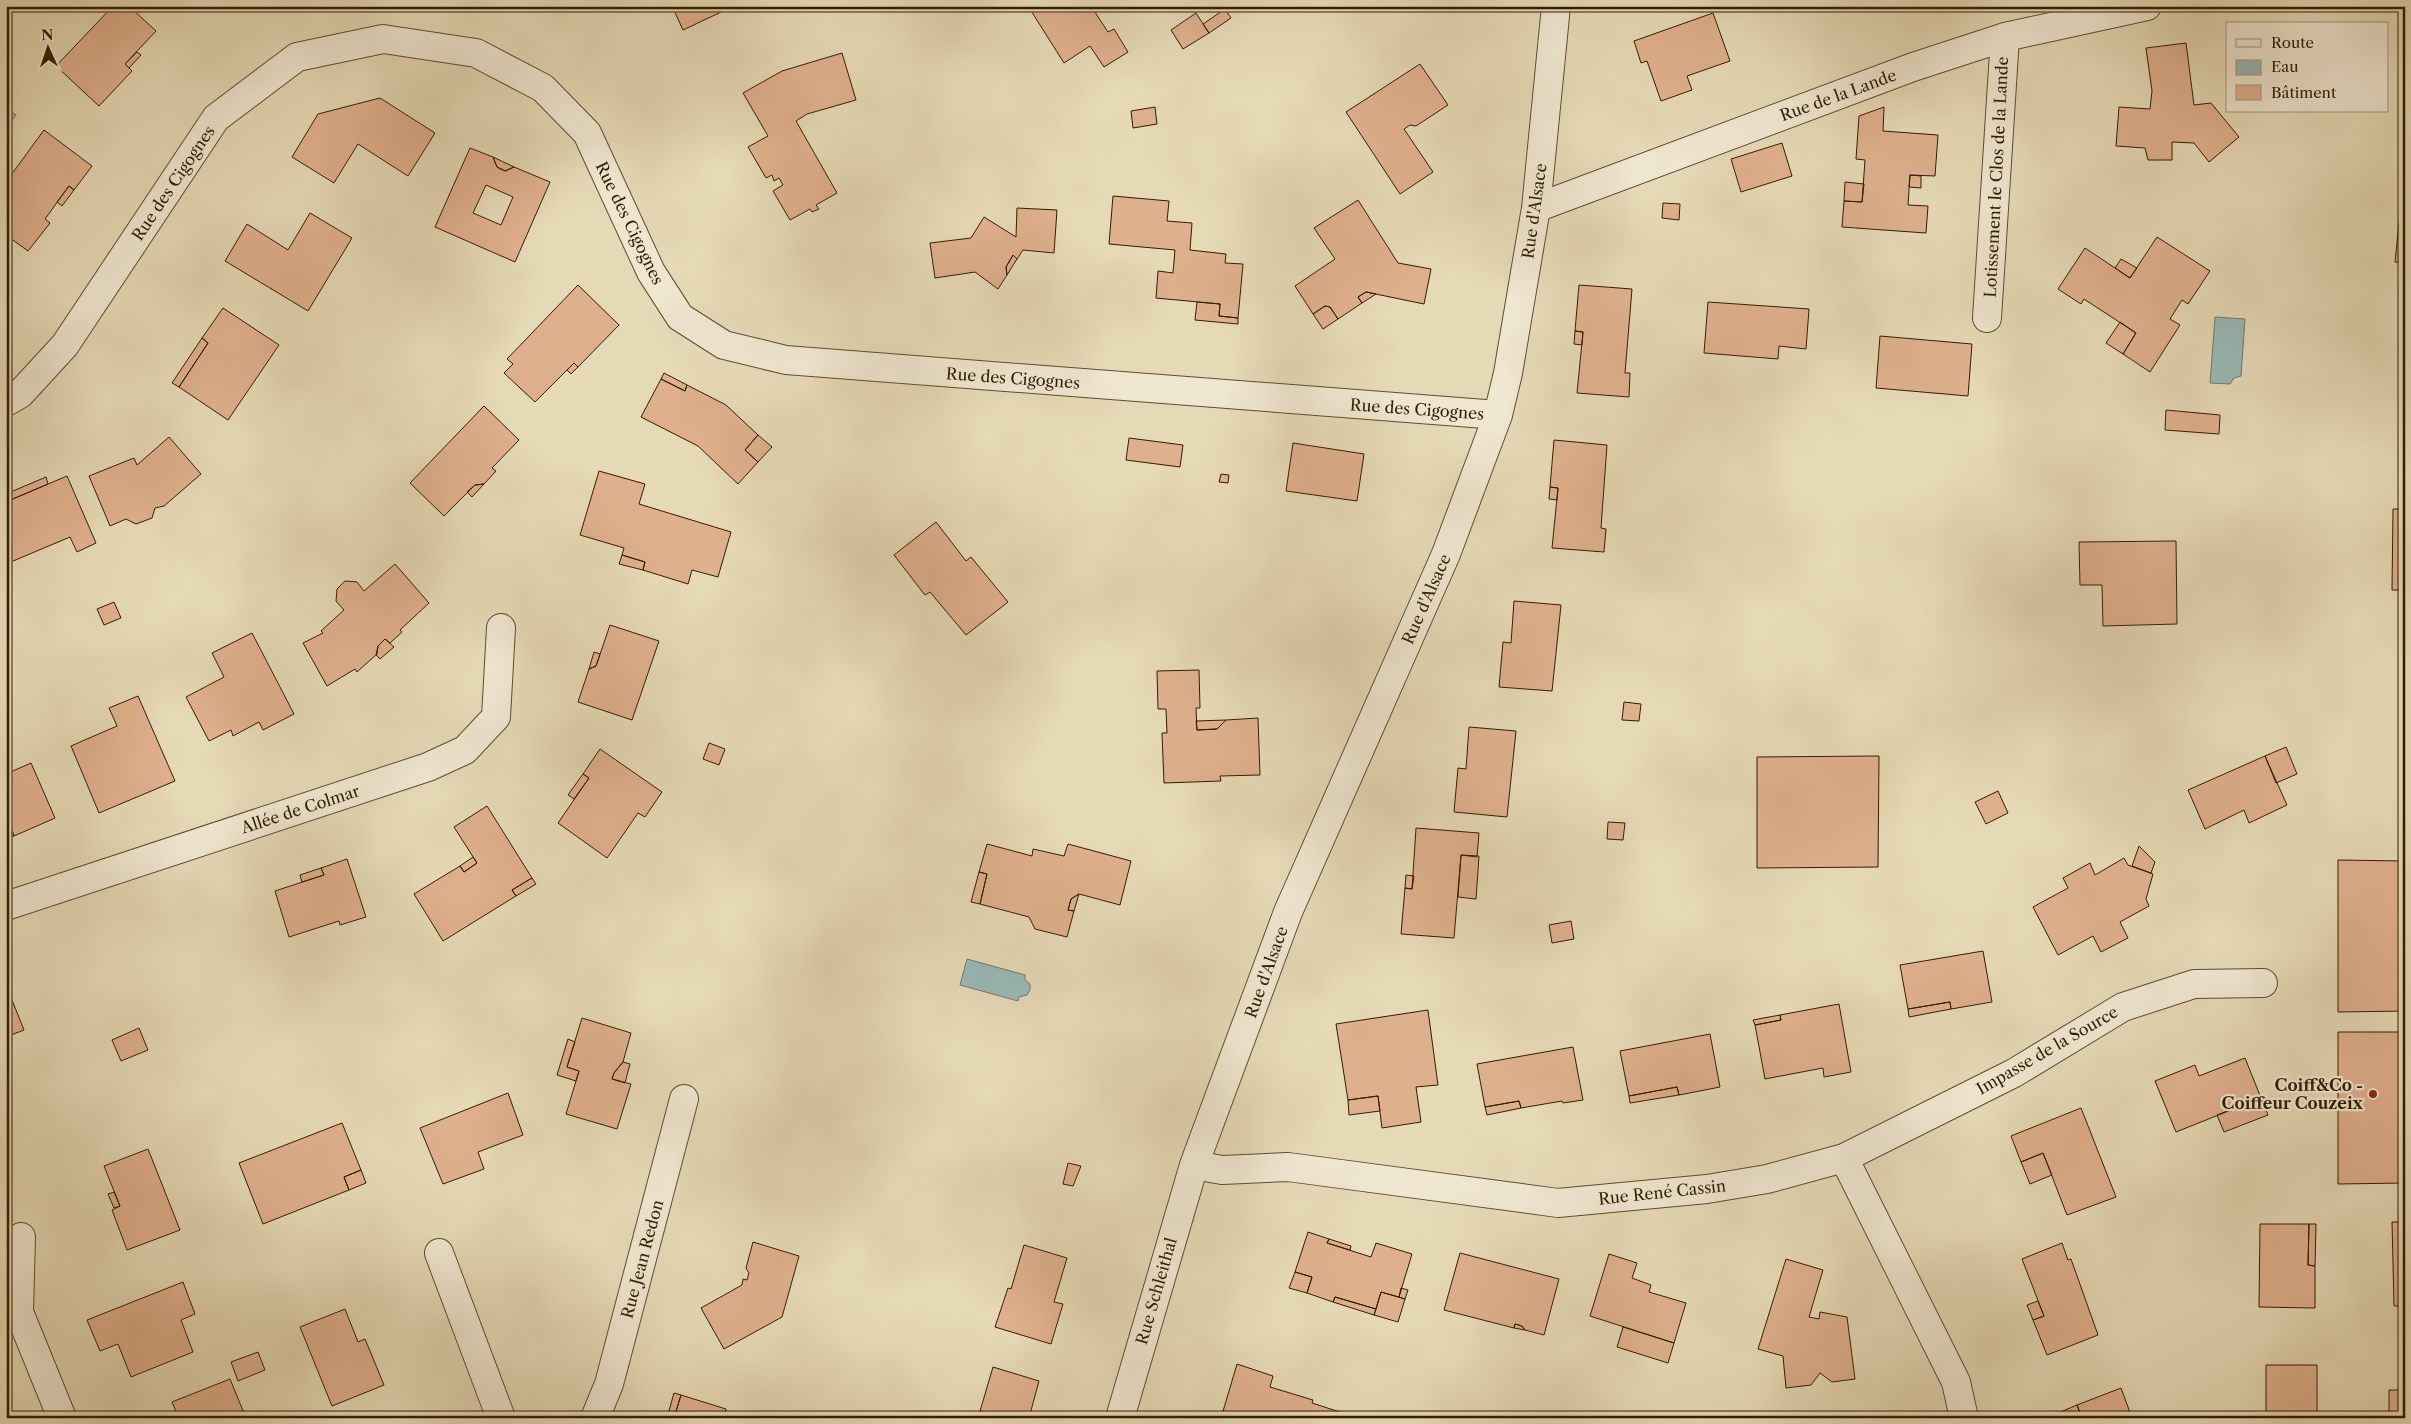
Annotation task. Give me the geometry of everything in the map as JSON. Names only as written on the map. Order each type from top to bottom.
[{"type":"street","name":"Rue d'Alsace","points":[[1194,1165],[1288,912],[1446,554],[1498,415],[1508,373],[1536,208],[1556,6]]},
{"type":"street","name":"Rue de la Lande","points":[[1536,208],[1913,67],[2005,37],[2147,6]]},
{"type":"street","name":"Lotissement le Clos de la Lande","points":[[1988,318],[2005,37]]},
{"type":"street","name":"Rue des Cigognes","points":[[6,402],[20,394],[65,345],[216,118],[297,57],[383,39],[476,53],[543,88],[587,133],[651,272],[680,317],[724,344],[786,360],[1498,415]]},
{"type":"street","name":"Allée de Colmar","points":[[6,906],[428,767],[465,750],[496,717],[501,628]]},
{"type":"street","name":"Impasse de la Source","points":[[1844,1158],[2014,1073],[2123,1007],[2194,984],[2263,983]]},
{"type":"street","name":"Rue Jean Redon","points":[[595,1418],[609,1384],[684,1099]]},
{"type":"street","name":"Rue René Cassin","points":[[1194,1165],[1222,1170],[1288,1167],[1558,1203],[1707,1189],[1768,1179],[1844,1158]]},
{"type":"street","points":[[1844,1158],[1956,1382],[1964,1418]]},
{"type":"street","name":"Rue Schleithal","points":[[1120,1418],[1194,1165]]},
{"type":"street","points":[[21,1236],[19,1312],[62,1418]]},
{"type":"street","points":[[439,1253],[501,1418]]},
{"type":"water","points":[[6,108],[16,115],[6,128]]},
{"type":"water","points":[[2215,317],[2245,319],[2241,376],[2234,378],[2230,384],[2210,383]]},
{"type":"water","points":[[967,959],[1025,975],[1025,980],[1030,984],[1030,990],[1027,995],[1019,997],[1018,1001],[960,985]]},
{"type":"building","points":[[113,6],[129,6],[156,31],[125,64],[132,71],[99,106],[56,66]]},
{"type":"building","points":[[672,6],[734,6],[683,30]]},
{"type":"building","points":[[1028,6],[1091,6],[1108,32],[1114,29],[1128,52],[1104,67],[1090,46],[1064,63]]},
{"type":"building","points":[[2036,6],[2054,6],[2039,12]]},
{"type":"building","points":[[1225,9],[1231,18],[1209,33],[1203,24]]},
{"type":"building","points":[[1196,13],[1209,33],[1183,49],[1171,30]]},
{"type":"building","points":[[1713,13],[1730,61],[1687,76],[1692,90],[1661,101],[1647,61],[1641,63],[1634,41]]},
{"type":"building","points":[[2186,43],[2194,105],[2211,103],[2239,137],[2209,162],[2194,143],[2172,142],[2172,160],[2148,160],[2145,148],[2116,146],[2119,107],[2150,109],[2152,91],[2146,48]]},
{"type":"building","points":[[137,52],[141,55],[129,68],[125,64]]},
{"type":"building","points":[[842,53],[856,100],[807,114],[796,121],[837,193],[816,205],[819,209],[812,212],[810,209],[790,220],[773,191],[783,185],[779,178],[774,181],[772,175],[766,178],[748,147],[768,136],[743,93],[782,71]]},
{"type":"building","points":[[1420,64],[1448,105],[1416,126],[1410,125],[1404,129],[1433,172],[1400,194],[1346,112]]},
{"type":"building","points":[[380,98],[435,133],[408,176],[358,144],[334,183],[292,157],[318,114]]},
{"type":"building","points":[[1155,107],[1157,124],[1133,128],[1131,111]]},
{"type":"building","points":[[1884,107],[1883,131],[1938,135],[1935,176],[1910,175],[1908,205],[1928,206],[1926,233],[1842,227],[1844,201],[1862,202],[1865,160],[1856,159],[1859,116]]},
{"type":"building","points":[[44,130],[92,166],[74,190],[69,186],[45,219],[50,223],[28,251],[6,235],[6,182]]},
{"type":"building","points":[[1782,143],[1792,176],[1741,192],[1731,159]]},
{"type":"building","points":[[470,148],[493,157],[497,167],[505,171],[514,167],[550,182],[515,262],[435,227]],"holes":[[[486,185],[513,197],[501,225],[473,213]]]},
{"type":"building","points":[[493,157],[514,167],[505,171],[497,167]]},
{"type":"building","points":[[1910,175],[1921,176],[1921,188],[1909,187]]},
{"type":"building","points":[[1845,182],[1864,184],[1862,202],[1844,201]]},
{"type":"building","points":[[69,186],[74,190],[62,206],[57,202]]},
{"type":"building","points":[[2405,192],[2405,213],[2401,212]]},
{"type":"building","points":[[1113,196],[1169,201],[1167,221],[1192,223],[1190,250],[1226,254],[1225,263],[1243,264],[1238,318],[1219,316],[1220,304],[1156,298],[1158,271],[1173,273],[1175,250],[1109,244]]},
{"type":"building","points":[[1358,200],[1398,263],[1431,269],[1424,304],[1366,292],[1358,297],[1362,303],[1338,319],[1330,307],[1325,306],[1313,314],[1295,286],[1335,259],[1314,228]]},
{"type":"building","points":[[1663,203],[1680,204],[1679,220],[1662,218]]},
{"type":"building","points":[[1017,208],[1057,210],[1054,253],[1023,250],[1017,259],[1013,255],[1006,267],[1007,275],[998,289],[975,272],[935,278],[930,243],[971,238],[984,217],[1016,237]]},
{"type":"building","points":[[2400,212],[2405,213],[2405,263],[2395,262]]},
{"type":"building","points":[[310,213],[352,238],[308,311],[225,261],[247,224],[288,250]]},
{"type":"building","points":[[2157,237],[2210,271],[2188,304],[2182,300],[2170,319],[2180,325],[2150,372],[2123,354],[2136,333],[2084,299],[2081,304],[2058,289],[2085,248],[2130,278]]},
{"type":"building","points":[[1013,255],[1017,259],[1007,275],[1006,267]]},
{"type":"building","points":[[2121,259],[2137,268],[2130,278],[2115,268]]},
{"type":"building","points":[[578,285],[619,325],[578,367],[574,363],[535,402],[504,373],[513,364],[507,359]]},
{"type":"building","points":[[1579,285],[1632,289],[1625,373],[1630,373],[1629,397],[1577,393],[1583,332],[1575,331]]},
{"type":"building","points":[[1366,292],[1376,294],[1362,303],[1358,297]]},
{"type":"building","points":[[1197,302],[1220,304],[1219,316],[1238,318],[1238,324],[1195,320]]},
{"type":"building","points":[[1708,302],[1809,309],[1806,349],[1779,346],[1778,359],[1704,353]]},
{"type":"building","points":[[1325,306],[1330,307],[1338,319],[1323,329],[1313,314]]},
{"type":"building","points":[[223,308],[279,345],[228,420],[179,387],[208,343],[202,338]]},
{"type":"building","points":[[2120,322],[2136,333],[2123,354],[2106,343]]},
{"type":"building","points":[[1575,331],[1583,332],[1582,345],[1574,344]]},
{"type":"building","points":[[1880,336],[1972,344],[1968,396],[1876,388]]},
{"type":"building","points":[[202,338],[208,343],[179,387],[172,383]]},
{"type":"building","points":[[574,363],[578,367],[571,374],[567,370]]},
{"type":"building","points":[[664,373],[687,385],[685,391],[661,379]]},
{"type":"building","points":[[661,379],[685,391],[687,385],[726,405],[758,435],[745,450],[758,462],[738,484],[698,446],[641,417]]},
{"type":"building","points":[[484,406],[519,440],[492,468],[496,471],[484,484],[475,485],[444,516],[410,483]]},
{"type":"building","points":[[2166,410],[2220,415],[2219,434],[2165,430]]},
{"type":"building","points":[[758,435],[772,447],[758,462],[745,450]]},
{"type":"building","points":[[169,437],[201,474],[164,506],[155,508],[152,518],[136,524],[126,519],[110,526],[89,476],[134,458],[137,465]]},
{"type":"building","points":[[1129,438],[1183,445],[1180,467],[1126,460]]},
{"type":"building","points":[[1554,440],[1607,445],[1601,528],[1606,529],[1604,552],[1552,548],[1558,488],[1550,487]]},
{"type":"building","points":[[1293,443],[1364,454],[1357,501],[1286,491]]},
{"type":"building","points":[[599,471],[645,484],[639,504],[731,532],[718,577],[692,570],[688,584],[643,570],[645,562],[622,555],[624,548],[580,535]]},
{"type":"building","points":[[1221,474],[1229,475],[1228,483],[1219,482]]},
{"type":"building","points":[[67,476],[96,543],[77,552],[70,537],[6,564],[6,497],[8,501]]},
{"type":"building","points":[[46,477],[48,484],[8,501],[6,494]]},
{"type":"building","points":[[484,484],[472,497],[467,492],[475,485]]},
{"type":"building","points":[[1550,487],[1558,488],[1557,500],[1549,499]]},
{"type":"building","points":[[2393,509],[2405,509],[2405,590],[2392,590]]},
{"type":"building","points":[[936,522],[966,561],[971,557],[1008,602],[966,635],[930,592],[925,595],[894,555]]},
{"type":"building","points":[[2176,541],[2177,624],[2103,626],[2102,585],[2080,585],[2079,542]]},
{"type":"building","points":[[622,555],[645,562],[643,570],[619,564]]},
{"type":"building","points":[[395,564],[429,603],[400,630],[402,632],[390,643],[385,639],[378,646],[377,654],[357,672],[355,669],[327,686],[303,643],[323,633],[321,631],[344,610],[336,601],[337,589],[345,581],[357,582],[364,591]]},
{"type":"building","points":[[1514,601],[1561,605],[1552,691],[1499,687],[1503,642],[1511,643]]},
{"type":"building","points":[[114,602],[121,618],[104,625],[97,609]]},
{"type":"building","points":[[610,625],[659,641],[632,720],[578,702],[589,669],[596,666]]},
{"type":"building","points":[[252,633],[294,714],[263,730],[259,722],[233,736],[231,730],[209,741],[186,697],[224,677],[212,653]]},
{"type":"building","points":[[385,639],[394,647],[380,659],[376,655],[378,646]]},
{"type":"building","points":[[594,652],[600,654],[596,666],[589,669]]},
{"type":"building","points":[[1199,670],[1200,708],[1196,708],[1197,730],[1217,729],[1226,720],[1258,718],[1260,775],[1220,776],[1221,781],[1164,783],[1162,733],[1167,733],[1166,709],[1158,709],[1157,671]]},
{"type":"building","points":[[138,696],[175,781],[99,813],[71,746],[117,726],[109,708]]},
{"type":"building","points":[[1624,702],[1641,704],[1639,721],[1622,720]]},
{"type":"building","points":[[1226,720],[1217,729],[1197,730],[1196,721]]},
{"type":"building","points":[[1469,727],[1516,731],[1507,817],[1454,812],[1458,768],[1466,769]]},
{"type":"building","points":[[709,743],[725,749],[719,765],[703,759]]},
{"type":"building","points":[[2286,747],[2297,774],[2276,783],[2265,756]]},
{"type":"building","points":[[600,749],[662,792],[645,817],[638,813],[607,858],[558,823],[589,778],[583,774]]},
{"type":"building","points":[[1879,756],[1878,867],[1757,868],[1757,757]]},
{"type":"building","points":[[2265,756],[2287,805],[2249,823],[2244,810],[2205,829],[2188,790]]},
{"type":"building","points":[[31,763],[55,818],[14,836],[9,823],[6,824],[6,774]]},
{"type":"building","points":[[583,774],[589,778],[574,799],[568,795]]},
{"type":"building","points":[[1998,791],[2008,813],[1986,824],[1975,802]]},
{"type":"building","points":[[487,806],[532,878],[512,890],[516,896],[443,941],[414,894],[460,866],[464,872],[477,863],[454,827]]},
{"type":"building","points":[[1608,822],[1625,823],[1623,840],[1607,839]]},
{"type":"building","points":[[9,823],[14,836],[6,839],[6,824]]},
{"type":"building","points":[[1416,828],[1479,833],[1477,857],[1461,855],[1454,938],[1401,934],[1405,888],[1412,889]]},
{"type":"building","points":[[987,844],[1032,856],[1033,849],[1064,856],[1068,844],[1131,861],[1120,905],[1079,894],[1071,899],[1068,910],[1074,911],[1067,937],[1035,929],[1029,917],[980,904],[987,874],[979,872]]},
{"type":"building","points":[[2139,846],[2155,862],[2151,873],[2132,866]]},
{"type":"building","points":[[1461,855],[1479,856],[1476,899],[1458,897]]},
{"type":"building","points":[[473,857],[477,863],[464,872],[460,866]]},
{"type":"building","points":[[2124,858],[2128,865],[2153,874],[2146,899],[2149,906],[2120,922],[2128,938],[2101,952],[2093,936],[2058,955],[2033,907],[2068,888],[2063,878],[2090,863],[2095,875]]},
{"type":"building","points":[[347,859],[366,917],[340,925],[339,921],[289,937],[275,891],[324,875],[321,868]]},
{"type":"building","points":[[2338,860],[2405,861],[2405,1011],[2338,1012]]},
{"type":"building","points":[[321,868],[324,875],[302,882],[300,875]]},
{"type":"building","points":[[979,872],[987,874],[980,904],[971,902]]},
{"type":"building","points":[[1406,875],[1414,876],[1412,889],[1405,888]]},
{"type":"building","points":[[532,878],[536,884],[516,896],[512,890]]},
{"type":"building","points":[[1079,894],[1074,911],[1068,910],[1071,899]]},
{"type":"building","points":[[1571,921],[1574,939],[1552,943],[1549,925]]},
{"type":"building","points":[[1983,951],[1992,1002],[1951,1009],[1950,1002],[1908,1009],[1900,965]]},
{"type":"building","points":[[6,985],[24,1030],[6,1037]]},
{"type":"building","points":[[1950,1002],[1951,1009],[1909,1017],[1908,1009]]},
{"type":"building","points":[[1839,1004],[1851,1072],[1824,1077],[1823,1068],[1765,1079],[1755,1025],[1781,1020],[1780,1015]]},
{"type":"building","points":[[1428,1010],[1438,1085],[1416,1087],[1421,1122],[1382,1128],[1378,1096],[1348,1100],[1336,1024]]},
{"type":"building","points":[[1780,1015],[1781,1020],[1755,1025],[1753,1020]]},
{"type":"building","points":[[582,1018],[631,1033],[623,1062],[614,1073],[612,1079],[631,1084],[617,1129],[566,1114],[579,1071],[567,1067]]},
{"type":"building","points":[[139,1028],[148,1050],[121,1061],[112,1040]]},
{"type":"building","points":[[2338,1032],[2405,1032],[2405,1183],[2338,1184]]},
{"type":"building","points":[[1710,1034],[1720,1087],[1679,1095],[1677,1087],[1629,1096],[1620,1051]]},
{"type":"building","points":[[568,1039],[575,1042],[567,1067],[579,1071],[576,1081],[557,1075]]},
{"type":"building","points":[[1573,1047],[1583,1100],[1563,1103],[1562,1101],[1521,1108],[1519,1101],[1485,1107],[1477,1064]]},
{"type":"building","points":[[2245,1058],[2261,1098],[2176,1132],[2155,1081],[2195,1065],[2199,1076]]},
{"type":"building","points":[[623,1062],[630,1064],[625,1083],[612,1079],[614,1073]]},
{"type":"building","points":[[1677,1087],[1679,1095],[1630,1103],[1629,1096]]},
{"type":"building","points":[[508,1093],[523,1135],[478,1152],[484,1169],[443,1184],[420,1128]]},
{"type":"building","points":[[1378,1096],[1380,1111],[1349,1115],[1348,1100]]},
{"type":"building","points":[[2261,1098],[2268,1115],[2224,1132],[2217,1115]]},
{"type":"building","points":[[1519,1101],[1521,1108],[1487,1115],[1485,1107]]},
{"type":"building","points":[[2081,1108],[2116,1197],[2067,1215],[2043,1153],[2021,1162],[2011,1136]]},
{"type":"building","points":[[342,1123],[361,1170],[344,1177],[349,1190],[263,1224],[239,1163]]},
{"type":"building","points":[[148,1149],[180,1230],[127,1250],[112,1210],[120,1206],[104,1166]]},
{"type":"building","points":[[2043,1153],[2052,1175],[2030,1184],[2021,1162]]},
{"type":"building","points":[[1068,1163],[1081,1166],[1073,1186],[1063,1184]]},
{"type":"building","points":[[361,1170],[366,1183],[349,1190],[344,1177]]},
{"type":"building","points":[[114,1192],[120,1206],[114,1208],[108,1194]]},
{"type":"building","points":[[2392,1222],[2405,1222],[2405,1306],[2394,1306]]},
{"type":"building","points":[[2260,1224],[2309,1224],[2308,1265],[2315,1266],[2315,1308],[2259,1307]]},
{"type":"building","points":[[2309,1224],[2316,1224],[2315,1266],[2308,1265]]},
{"type":"building","points":[[1308,1232],[1329,1239],[1327,1243],[1371,1257],[1376,1243],[1412,1254],[1399,1297],[1381,1292],[1376,1309],[1335,1297],[1333,1302],[1307,1293],[1312,1277],[1295,1272]]},
{"type":"building","points":[[1329,1239],[1351,1246],[1350,1250],[1327,1243]]},
{"type":"building","points":[[753,1242],[799,1256],[782,1317],[724,1349],[701,1308],[742,1285],[743,1279],[747,1280],[749,1273],[746,1268]]},
{"type":"building","points":[[2062,1243],[2068,1260],[2071,1259],[2098,1335],[2047,1355],[2033,1320],[2044,1316],[2022,1259]]},
{"type":"building","points":[[1024,1245],[1067,1258],[1054,1302],[1063,1304],[1051,1344],[995,1327],[1008,1288],[1011,1289]]},
{"type":"building","points":[[1460,1253],[1559,1279],[1544,1335],[1525,1330],[1522,1326],[1515,1324],[1514,1328],[1444,1310]]},
{"type":"building","points":[[1609,1254],[1637,1263],[1632,1278],[1651,1285],[1649,1292],[1686,1303],[1674,1343],[1590,1316]]},
{"type":"building","points":[[1786,1259],[1823,1270],[1809,1317],[1819,1319],[1820,1312],[1847,1317],[1855,1379],[1832,1382],[1820,1373],[1811,1385],[1786,1388],[1783,1356],[1758,1349]]},
{"type":"building","points":[[1295,1272],[1312,1277],[1307,1293],[1289,1288]]},
{"type":"building","points":[[183,1282],[195,1314],[181,1320],[193,1352],[131,1377],[118,1344],[100,1351],[87,1320]]},
{"type":"building","points":[[1401,1288],[1408,1290],[1405,1299],[1399,1297]]},
{"type":"building","points":[[1381,1292],[1405,1299],[1398,1322],[1374,1315]]},
{"type":"building","points":[[1335,1297],[1376,1309],[1374,1315],[1333,1302]]},
{"type":"building","points":[[2038,1301],[2044,1316],[2033,1320],[2027,1305]]},
{"type":"building","points":[[345,1309],[358,1342],[365,1339],[384,1385],[332,1406],[300,1327]]},
{"type":"building","points":[[1515,1324],[1522,1326],[1525,1330],[1514,1328]]},
{"type":"building","points":[[1623,1327],[1674,1343],[1668,1363],[1617,1347]]},
{"type":"building","points":[[258,1352],[265,1370],[238,1381],[231,1362]]},
{"type":"building","points":[[1237,1364],[1273,1376],[1270,1387],[1313,1400],[1312,1403],[1346,1414],[1345,1418],[1221,1418]]},
{"type":"building","points":[[2266,1365],[2317,1365],[2317,1418],[2266,1418]]},
{"type":"building","points":[[993,1367],[1039,1381],[1029,1418],[978,1418]]},
{"type":"building","points":[[230,1379],[246,1418],[179,1418],[172,1402]]},
{"type":"building","points":[[2121,1388],[2132,1418],[2082,1418],[2077,1405]]},
{"type":"building","points":[[2389,1390],[2405,1390],[2405,1418],[2389,1418]]},
{"type":"building","points":[[674,1393],[681,1395],[674,1418],[667,1418]]},
{"type":"building","points":[[681,1395],[726,1409],[724,1418],[674,1418]]},
{"type":"building","points":[[2077,1405],[2082,1418],[2060,1418],[2058,1413]]},
{"type":"place","name":"Coiff&Co - Coiffeur Couzeix","points":[[2373,1094]]}]
